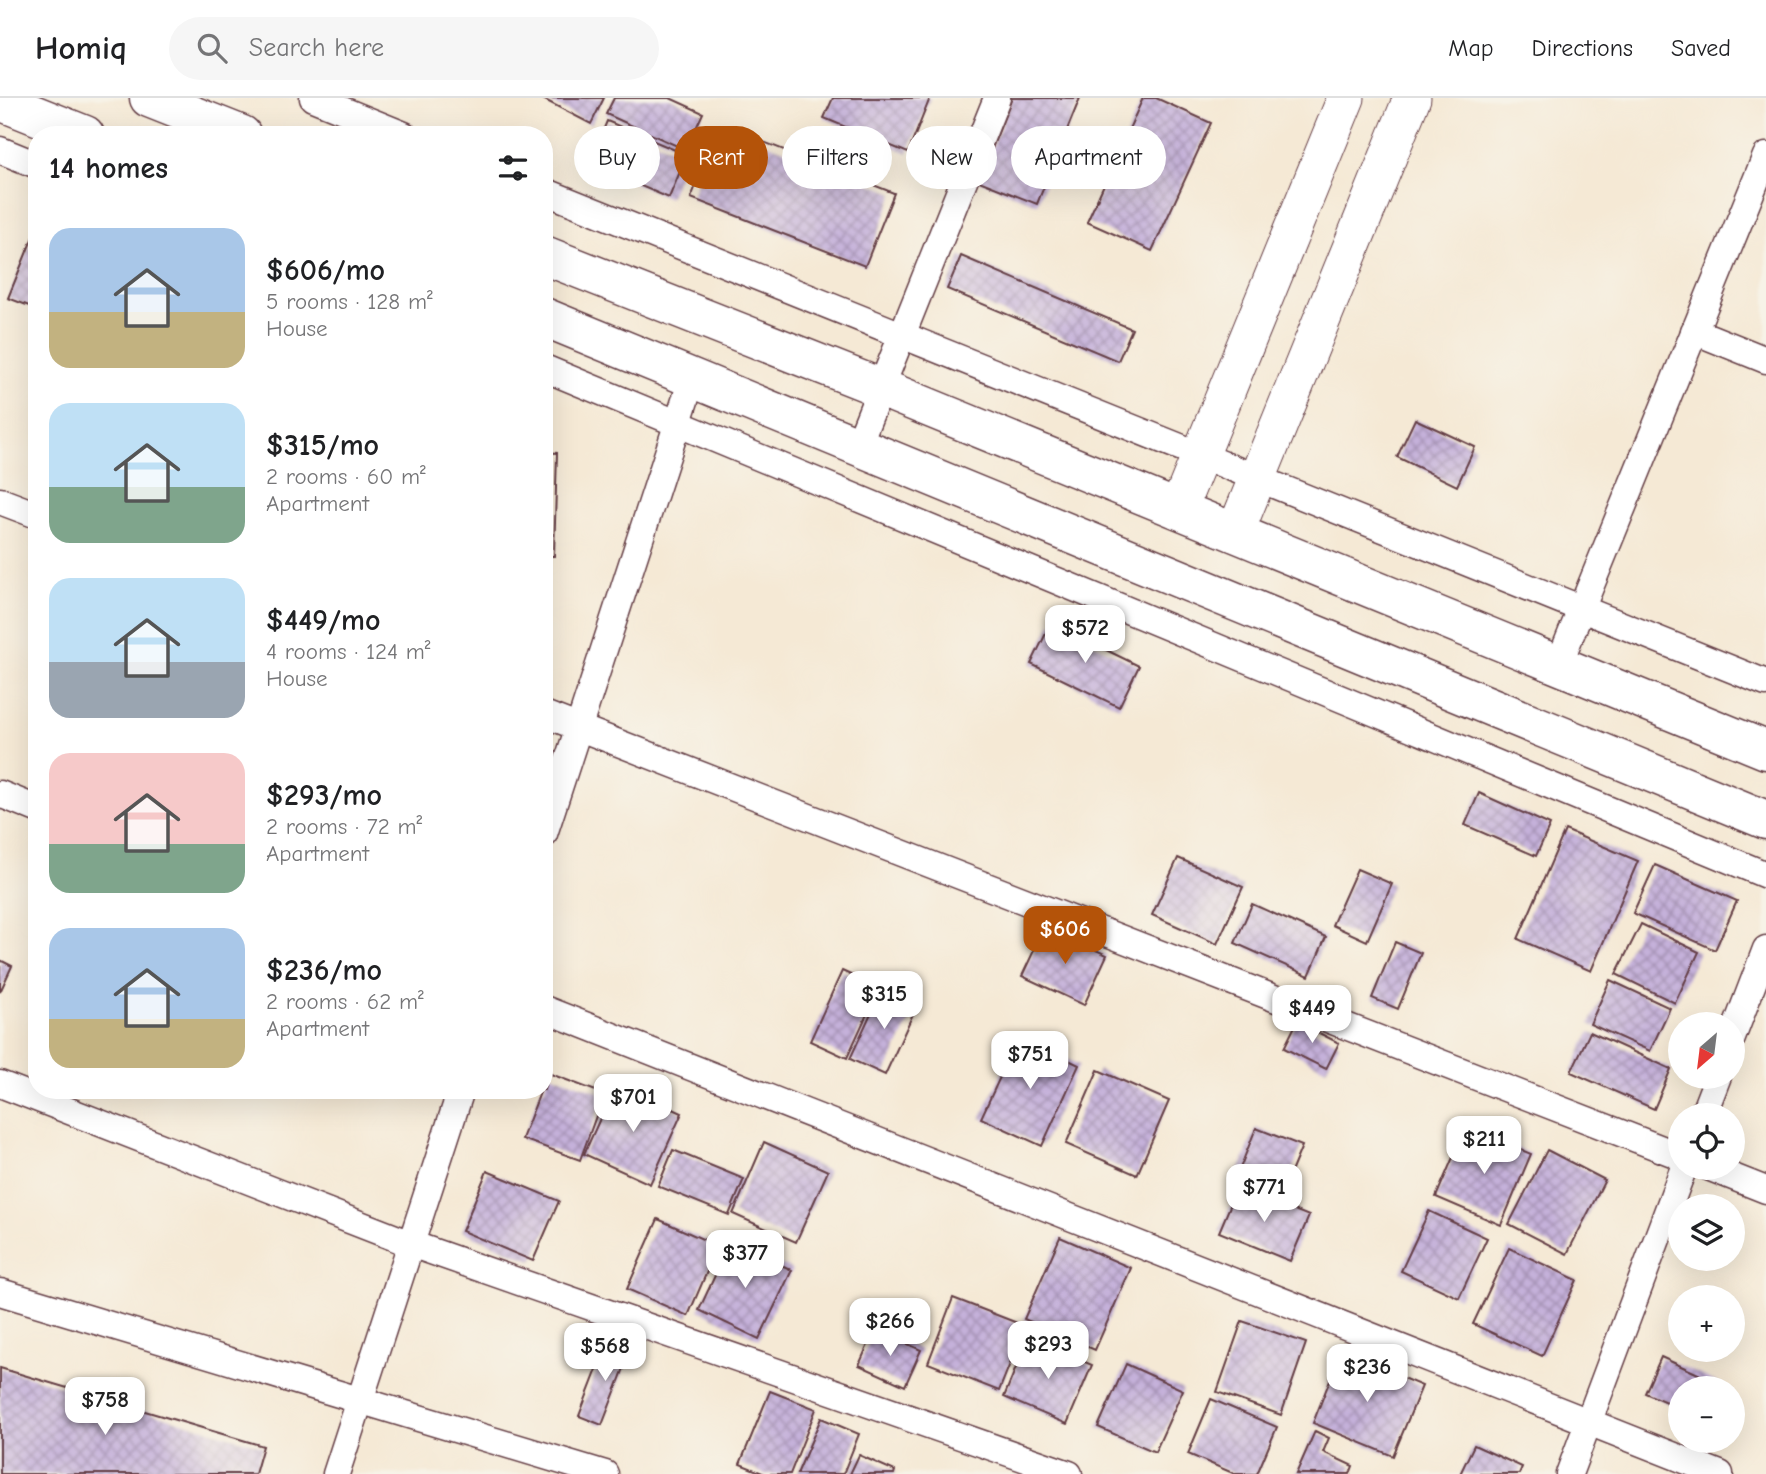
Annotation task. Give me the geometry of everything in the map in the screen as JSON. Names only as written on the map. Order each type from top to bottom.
[{"type":"main road","points":[[149,98],[219,126]]},
{"type":"main road","points":[[1178,510],[1346,98]]},
{"type":"main road","points":[[1235,533],[1412,98]]},
{"type":"main road","points":[[0,101],[62,126]]},
{"type":"main road","points":[[553,259],[881,388],[1766,750]]},
{"type":"main road","points":[[553,321],[1766,820]]},
{"type":"street","points":[[313,98],[382,126]]},
{"type":"street","points":[[858,445],[997,98]]},
{"type":"street","points":[[0,150],[28,161]]},
{"type":"street","points":[[1558,666],[1766,156]]},
{"type":"street","points":[[553,195],[1766,684]]},
{"type":"street","points":[[1694,331],[1766,360]]},
{"type":"street","points":[[553,372],[678,421],[1766,875]]},
{"type":"street","points":[[553,807],[693,376]]},
{"type":"street","points":[[0,501],[28,512]]},
{"type":"street","points":[[553,718],[1668,1151]]},
{"type":"street","points":[[0,794],[28,805]]},
{"type":"street","points":[[1742,1012],[1766,949]]},
{"type":"street","points":[[553,1013],[1720,1474]]},
{"type":"street","points":[[0,1084],[28,1095]]},
{"type":"street","points":[[39,1099],[411,1244],[1069,1474]]},
{"type":"street","points":[[336,1474],[458,1099]]},
{"type":"street","points":[[1569,1474],[1679,1180]]},
{"type":"street","points":[[1741,1180],[1766,1190]]},
{"type":"street","points":[[0,1292],[605,1474]]},
{"type":"building","points":[[541,98],[604,98],[591,124]]},
{"type":"building","points":[[614,98],[670,98],[703,113],[697,126],[674,126],[674,145],[660,138],[660,126],[633,126],[606,114]]},
{"type":"building","points":[[833,98],[930,98],[919,126],[906,126],[906,152],[892,146],[892,126],[843,126],[824,118]]},
{"type":"building","points":[[1012,98],[1080,98],[1069,126],[1011,126],[1011,189],[1043,189],[1037,204],[997,188],[997,136]]},
{"type":"building","points":[[1143,98],[1156,98],[1211,123],[1152,251],[1087,222],[1102,189],[1166,189],[1166,126],[1130,126]]},
{"type":"building","points":[[607,121],[619,126],[605,126]]},
{"type":"building","points":[[660,144],[674,149],[674,186],[669,198],[648,189],[660,189]]},
{"type":"building","points":[[768,144],[782,149],[782,189],[884,189],[894,193],[865,266],[691,198],[695,189],[768,189]]},
{"type":"building","points":[[28,249],[28,306],[8,298]]},
{"type":"building","points":[[961,256],[1132,329],[1118,361],[947,289]]},
{"type":"building","points":[[1415,419],[1475,447],[1457,486],[1397,457]]},
{"type":"building","points":[[553,453],[557,453],[553,556]]},
{"type":"building","points":[[1051,623],[1139,666],[1119,707],[1031,664]]},
{"type":"building","points":[[1479,793],[1550,825],[1536,856],[1465,825]]},
{"type":"building","points":[[1565,830],[1638,861],[1591,971],[1518,939]]},
{"type":"building","points":[[1178,858],[1243,887],[1217,944],[1152,915]]},
{"type":"building","points":[[1655,865],[1737,901],[1715,950],[1633,913]]},
{"type":"building","points":[[1357,869],[1392,884],[1367,941],[1332,925]]},
{"type":"building","points":[[1252,904],[1326,937],[1309,976],[1235,943]]},
{"type":"building","points":[[1641,924],[1699,952],[1675,1003],[1616,974]]},
{"type":"building","points":[[1045,927],[1107,955],[1084,1005],[1022,976]]},
{"type":"building","points":[[1395,942],[1421,953],[1398,1009],[1372,998]]},
{"type":"building","points":[[0,960],[12,966],[0,992]]},
{"type":"building","points":[[842,971],[879,988],[847,1058],[810,1041]]},
{"type":"building","points":[[1610,980],[1670,1008],[1650,1051],[1590,1024]]},
{"type":"building","points":[[883,987],[918,1003],[885,1075],[850,1059]]},
{"type":"building","points":[[1297,1022],[1339,1043],[1326,1069],[1284,1048]]},
{"type":"building","points":[[1590,1032],[1668,1068],[1668,1076],[1654,1109],[1571,1072]]},
{"type":"building","points":[[1019,1036],[1079,1065],[1042,1146],[981,1118]]},
{"type":"building","points":[[1098,1070],[1169,1101],[1137,1175],[1066,1144]]},
{"type":"building","points":[[553,1075],[604,1094],[580,1160],[522,1139],[538,1099],[553,1099]]},
{"type":"building","points":[[616,1083],[682,1113],[650,1184],[584,1154]]},
{"type":"building","points":[[1466,1127],[1531,1154],[1501,1225],[1436,1197]]},
{"type":"building","points":[[1256,1128],[1302,1146],[1282,1194],[1237,1176]]},
{"type":"building","points":[[764,1142],[828,1171],[796,1242],[733,1214]]},
{"type":"building","points":[[673,1150],[744,1179],[729,1215],[658,1186]]},
{"type":"building","points":[[1547,1150],[1605,1180],[1567,1254],[1509,1224]]},
{"type":"building","points":[[487,1171],[559,1201],[533,1261],[462,1231]]},
{"type":"building","points":[[1238,1187],[1309,1216],[1290,1261],[1219,1232]]},
{"type":"building","points":[[1429,1211],[1487,1238],[1459,1298],[1401,1271]]},
{"type":"building","points":[[658,1219],[718,1246],[688,1316],[627,1289]]},
{"type":"building","points":[[1060,1237],[1131,1268],[1095,1350],[1024,1319]]},
{"type":"building","points":[[731,1241],[792,1270],[759,1339],[699,1310]]},
{"type":"building","points":[[1509,1248],[1577,1280],[1542,1356],[1473,1324]]},
{"type":"building","points":[[953,1298],[1025,1326],[999,1391],[928,1363]]},
{"type":"building","points":[[1242,1321],[1306,1343],[1281,1415],[1217,1392]]},
{"type":"building","points":[[875,1329],[921,1350],[905,1386],[859,1365]]},
{"type":"building","points":[[1028,1338],[1092,1365],[1067,1424],[1004,1397]]},
{"type":"building","points":[[608,1341],[631,1350],[602,1425],[579,1416]]},
{"type":"building","points":[[1341,1352],[1422,1386],[1393,1456],[1313,1423]]},
{"type":"building","points":[[1661,1357],[1703,1376],[1668,1376],[1668,1403],[1645,1393]]},
{"type":"building","points":[[1126,1364],[1183,1390],[1155,1452],[1098,1427]]},
{"type":"building","points":[[0,1368],[263,1446],[255,1474],[0,1474]]},
{"type":"building","points":[[770,1391],[816,1409],[790,1474],[765,1474],[740,1464]]},
{"type":"building","points":[[1211,1399],[1277,1427],[1257,1474],[1235,1474],[1188,1454]]},
{"type":"building","points":[[821,1418],[859,1434],[843,1474],[797,1474]]},
{"type":"building","points":[[1315,1431],[1329,1438],[1323,1452],[1353,1466],[1350,1474],[1296,1474]]},
{"type":"building","points":[[1474,1445],[1522,1467],[1519,1474],[1460,1474]]},
{"type":"building","points":[[859,1455],[895,1471],[894,1474],[850,1474]]}]
